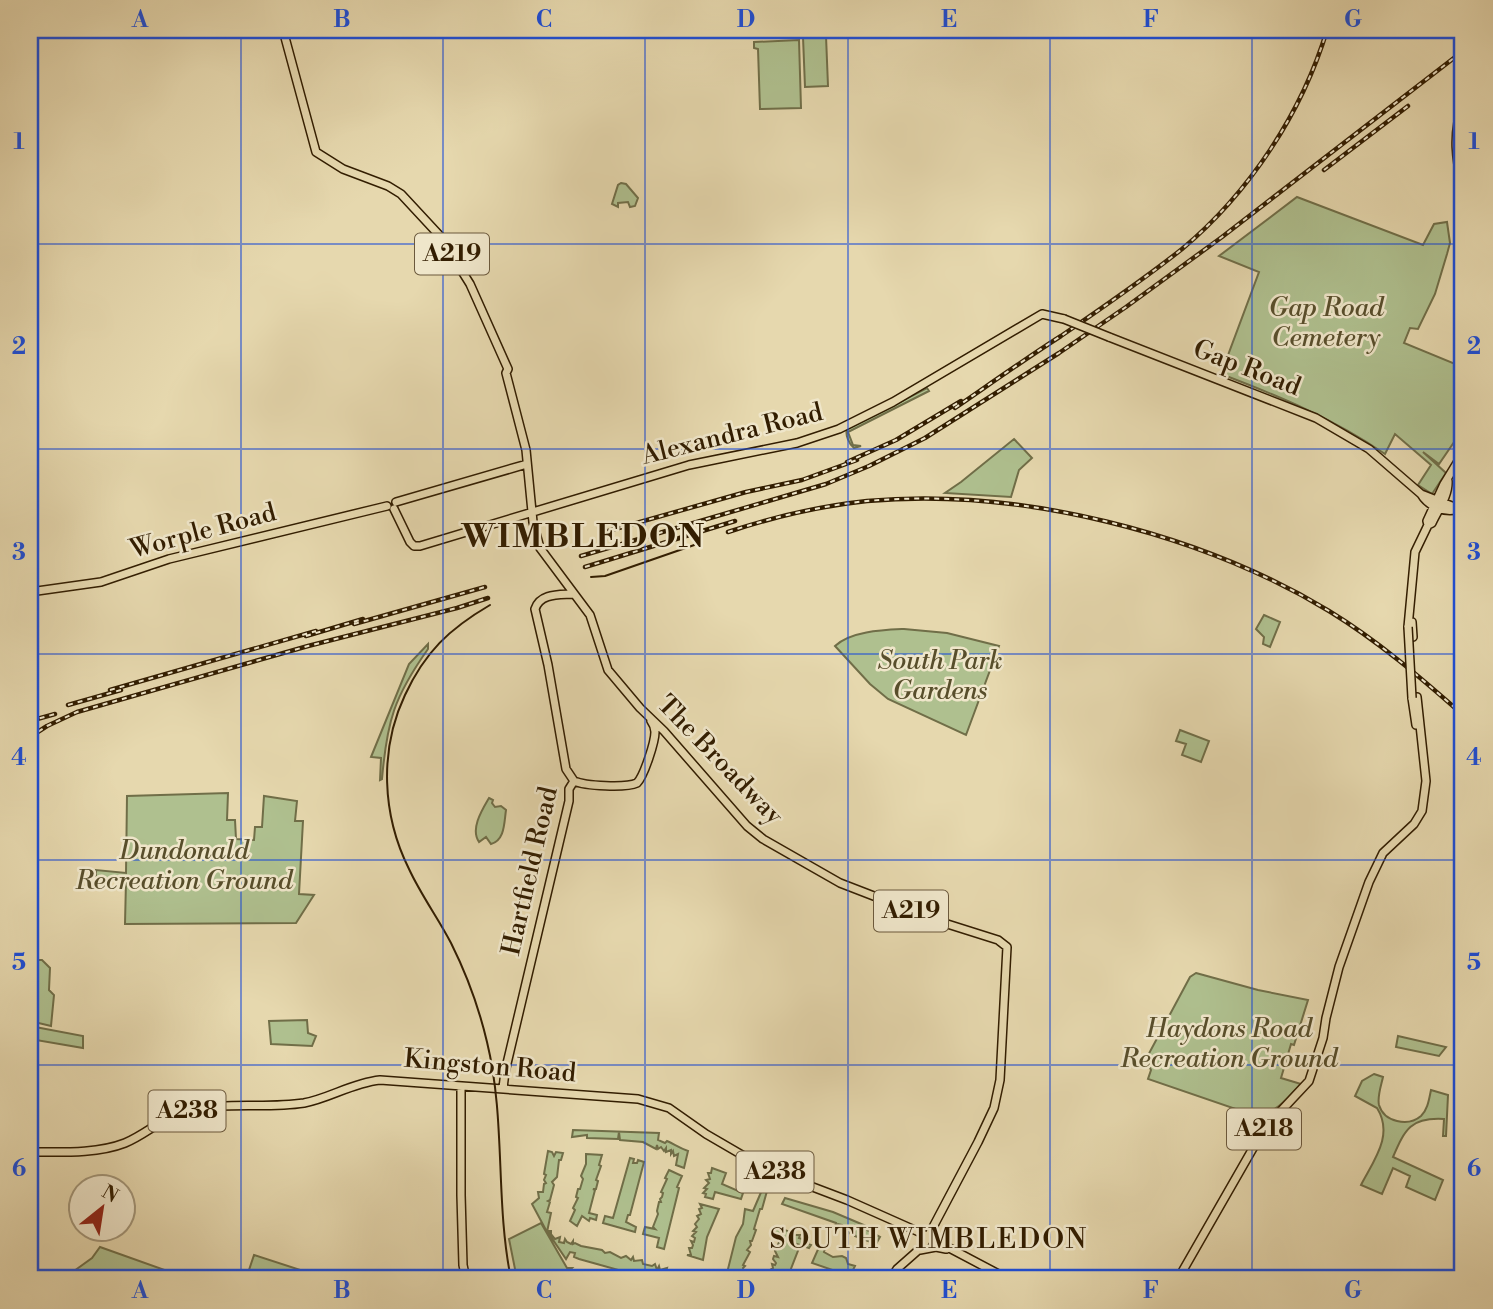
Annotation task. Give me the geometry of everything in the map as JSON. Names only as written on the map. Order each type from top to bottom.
[{"type":"main road","name":"A219","points":[[283,30],[316,152],[329,162],[401,194],[440,236],[470,285],[503,361],[503,370],[523,437],[532,513],[540,548],[573,594]]},
{"type":"main road","points":[[1463,104],[1455,140],[1463,190]]},
{"type":"main road","name":"Gap Road","points":[[1042,314],[1064,318],[1316,418],[1369,449],[1421,494],[1438,504]]},
{"type":"main road","name":"Alexandra Road","points":[[392,506],[410,542],[414,546],[420,546],[689,465],[797,443],[839,429],[893,402],[1042,314]]},
{"type":"main road","name":"A218","points":[[1178,1279],[1264,1129],[1309,1081],[1324,1038],[1339,967],[1369,882],[1383,853],[1414,824],[1422,811],[1426,782],[1414,698],[1410,627],[1415,552],[1428,525],[1432,523],[1438,504],[1449,486],[1448,481],[1463,453]]},
{"type":"main road","name":"Worple Road","points":[[30,592],[101,582],[169,559],[392,506],[527,464]]},
{"type":"main road","points":[[1438,504],[1461,510]]},
{"type":"main road","name":"Hartfield Road","points":[[503,1088],[569,801],[569,789],[574,781],[566,769],[548,665],[535,609],[537,603],[544,598],[555,595],[560,577]]},
{"type":"main road","points":[[555,595],[573,594]]},
{"type":"main road","name":"The Broadway","points":[[573,594],[592,619],[608,670],[747,826],[786,854],[839,883],[941,922],[998,940],[1007,947],[999,1091],[978,1143],[928,1236]]},
{"type":"main road","points":[[574,781],[581,784],[633,785],[643,776],[652,744],[655,730],[651,720]]},
{"type":"main road","points":[[652,744],[662,739],[672,743]]},
{"type":"main road","name":"Kingston Road","points":[[30,1152],[77,1151],[117,1146],[182,1112],[224,1105],[304,1103],[345,1087],[374,1080],[638,1100],[661,1105],[768,1170],[860,1205],[928,1236]]},
{"type":"main road","points":[[461,1086],[461,1217],[466,1279]]},
{"type":"main road","name":"A219","points":[[891,1279],[897,1269],[919,1250],[928,1236]]},
{"type":"main road","name":"A238","points":[[928,1236],[1008,1279]]},
{"type":"main road","name":"A238","points":[[919,1250],[936,1247],[954,1251]]},
{"type":"green space","points":[[826,36],[828,86],[805,87],[803,37]]},
{"type":"green space","points":[[799,40],[801,108],[760,109],[758,49],[754,48],[754,42]]},
{"type":"green space","points":[[621,183],[626,184],[638,198],[635,206],[630,207],[628,202],[618,203],[618,207],[612,204]]},
{"type":"green space","name":"Gap Road Cemetery","points":[[1297,197],[1423,245],[1434,224],[1447,222],[1450,243],[1435,294],[1418,329],[1410,328],[1404,343],[1455,364],[1459,352],[1463,352],[1463,429],[1439,464],[1423,452],[1446,473],[1432,494],[1418,485],[1431,465],[1395,434],[1385,454],[1306,409],[1221,374],[1259,272],[1219,256]]},
{"type":"green space","points":[[927,388],[929,391],[848,432],[853,445],[861,446],[854,448],[847,437],[847,429]]},
{"type":"green space","points":[[1014,439],[1032,458],[1019,470],[1011,497],[945,493],[961,482]]},
{"type":"green space","points":[[1264,615],[1280,622],[1270,647],[1263,644],[1264,637],[1256,629]]},
{"type":"green space","name":"South Park Gardens","points":[[904,629],[947,633],[999,646],[966,735],[888,699],[870,684],[835,646],[858,634]]},
{"type":"green space","points":[[428,644],[428,649],[407,681],[394,710],[380,780],[381,758],[371,757],[409,664]]},
{"type":"green space","points":[[1180,730],[1209,741],[1201,762],[1182,755],[1186,744],[1176,741]]},
{"type":"green space","name":"Dundonald Recreation Ground","points":[[228,793],[227,820],[235,820],[236,839],[254,840],[255,827],[262,827],[264,796],[297,801],[295,821],[303,821],[299,894],[314,895],[296,923],[125,924],[126,881],[96,880],[96,870],[126,873],[127,796]]},
{"type":"green space","points":[[489,798],[493,800],[495,807],[501,806],[506,810],[501,835],[491,844],[486,837],[479,842],[476,831],[478,820]]},
{"type":"green space","points":[[30,960],[42,960],[50,968],[49,990],[54,995],[51,1026],[30,1021]]},
{"type":"green space","name":"Haydons Road Recreation Ground","points":[[1196,973],[1308,1000],[1281,1078],[1301,1084],[1270,1112],[1256,1116],[1148,1079],[1151,1070],[1146,1059],[1190,977]]},
{"type":"green space","points":[[307,1020],[308,1033],[316,1036],[312,1046],[271,1044],[269,1021]]},
{"type":"green space","points":[[30,1026],[83,1036],[83,1048],[30,1039]]},
{"type":"green space","points":[[1398,1036],[1446,1047],[1439,1056],[1396,1047]]},
{"type":"green space","points":[[1374,1074],[1383,1077],[1379,1105],[1386,1115],[1397,1121],[1410,1121],[1421,1116],[1427,1107],[1431,1090],[1448,1095],[1446,1136],[1443,1136],[1444,1119],[1424,1120],[1406,1132],[1393,1157],[1443,1180],[1435,1200],[1406,1187],[1410,1176],[1393,1168],[1382,1194],[1361,1185],[1383,1138],[1382,1118],[1377,1108],[1355,1096],[1362,1081]]},
{"type":"green space","points":[[573,1130],[659,1133],[658,1140],[665,1143],[667,1141],[688,1151],[684,1168],[676,1165],[678,1154],[674,1156],[671,1150],[666,1152],[666,1148],[664,1151],[661,1147],[658,1149],[657,1145],[656,1149],[643,1142],[620,1140],[619,1132],[618,1139],[587,1138],[587,1135],[572,1137]]},
{"type":"green space","points":[[548,1151],[554,1156],[556,1152],[563,1153],[548,1201],[547,1212],[551,1213],[547,1232],[532,1204],[539,1198],[538,1192],[543,1192],[546,1183],[544,1174]]},
{"type":"green space","points":[[586,1154],[602,1155],[589,1213],[597,1215],[596,1220],[590,1218],[589,1221],[582,1216],[577,1226],[570,1221],[583,1179],[581,1176],[586,1164]]},
{"type":"green space","points":[[630,1158],[634,1159],[633,1163],[638,1160],[644,1162],[626,1222],[636,1227],[635,1232],[603,1223],[605,1216],[613,1218]]},
{"type":"green space","points":[[712,1168],[726,1173],[722,1184],[743,1193],[741,1199],[715,1192],[713,1199],[705,1197],[706,1194],[703,1193],[707,1189],[704,1188],[709,1183],[706,1180],[710,1179],[708,1173],[711,1173]]},
{"type":"green space","points":[[669,1170],[682,1176],[677,1187],[679,1188],[664,1249],[657,1247],[659,1238],[643,1234],[645,1227],[655,1229],[653,1227],[661,1202],[661,1192]]},
{"type":"green space","points":[[762,1190],[767,1191],[751,1245],[747,1250],[750,1252],[743,1265],[744,1272],[739,1279],[719,1279],[725,1276],[724,1272],[727,1273],[736,1237],[743,1224],[745,1209],[753,1211]]},
{"type":"green space","points":[[785,1198],[833,1212],[868,1227],[867,1230],[880,1237],[876,1244],[855,1236],[855,1232],[851,1230],[849,1233],[846,1228],[841,1229],[842,1225],[835,1227],[836,1223],[782,1204]]},
{"type":"green space","points":[[700,1204],[719,1209],[707,1237],[703,1260],[687,1255],[691,1255],[689,1248],[692,1248],[691,1241],[694,1242],[695,1238],[692,1236],[696,1232],[693,1231],[697,1227],[697,1216],[701,1214]]},
{"type":"green space","points":[[541,1223],[567,1268],[572,1268],[570,1270],[575,1279],[517,1279],[509,1239]]},
{"type":"green space","points":[[774,1227],[788,1231],[791,1236],[793,1232],[800,1235],[799,1238],[809,1241],[808,1244],[811,1245],[809,1248],[797,1244],[796,1247],[799,1248],[787,1279],[758,1279],[760,1275],[772,1277],[774,1272],[770,1270],[773,1268],[772,1264],[776,1263],[773,1259],[774,1256],[778,1257],[775,1251],[781,1238],[772,1235]]},
{"type":"green space","points":[[549,1231],[555,1239],[560,1237],[559,1242],[564,1243],[565,1239],[571,1244],[573,1241],[573,1244],[610,1252],[621,1258],[626,1256],[631,1260],[633,1257],[634,1261],[642,1260],[643,1264],[655,1264],[657,1270],[659,1266],[660,1270],[667,1268],[665,1275],[661,1275],[664,1279],[647,1278],[579,1259],[574,1257],[575,1253],[570,1252],[566,1259]]},
{"type":"green space","points":[[100,1247],[188,1279],[79,1279],[74,1271],[92,1258]]},
{"type":"green space","points":[[819,1247],[825,1248],[824,1252],[833,1257],[846,1258],[848,1264],[855,1266],[850,1276],[812,1263]]},
{"type":"green space","points":[[254,1255],[328,1279],[246,1279]]},
{"type":"tram line","points":[[591,577],[605,576],[700,543]]},
{"type":"tram line","points":[[490,605],[450,633],[421,666],[397,716],[391,738],[387,782],[393,827],[400,848],[414,879],[457,955],[472,992],[487,1042],[497,1101],[503,1220],[511,1279]]},
{"type":"railway","points":[[955,408],[1137,283],[1206,227],[1251,177],[1288,121],[1316,61],[1327,30]]},
{"type":"railway","points":[[581,556],[826,484],[925,438],[1126,307],[1222,237],[1463,51]]},
{"type":"railway","points":[[1324,170],[1408,106]]},
{"type":"railway","points":[[847,462],[896,440],[961,401]]},
{"type":"railway","points":[[601,533],[746,492],[802,480],[857,460]]},
{"type":"railway","points":[[728,532],[779,517],[832,506],[867,501],[925,499],[985,501],[1046,509],[1106,522],[1166,538],[1224,559],[1278,583],[1329,611],[1382,647],[1463,715]]},
{"type":"railway","points":[[585,567],[735,521]]},
{"type":"railway","points":[[354,624],[485,587]]},
{"type":"railway","points":[[30,737],[77,712],[488,598]]},
{"type":"railway","points":[[306,636],[363,619]]},
{"type":"railway","points":[[110,690],[316,631]]},
{"type":"railway","points":[[68,705],[121,690]]},
{"type":"railway","points":[[30,721],[55,714]]},
{"type":"district","name":"WIMBLEDON","points":[[584,537]]},
{"type":"district","name":"SOUTH WIMBLEDON","points":[[929,1239]]}]
